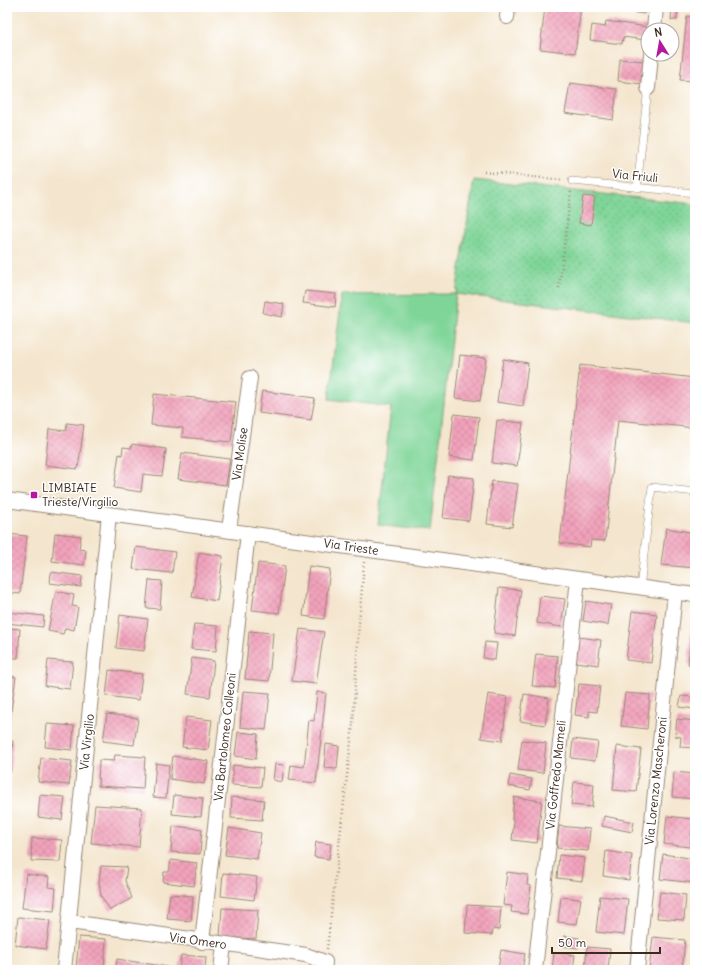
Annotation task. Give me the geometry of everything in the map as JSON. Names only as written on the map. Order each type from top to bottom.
[{"type":"street","points":[[655,22],[656,7]]},
{"type":"street","points":[[648,88],[650,62]]},
{"type":"street","name":"Via Molise","points":[[229,530],[250,378]]},
{"type":"street","name":"Via Trieste","points":[[7,500],[695,595]]},
{"type":"street","name":"Via Virgilio","points":[[64,970],[70,922],[109,514]]},
{"type":"street","name":"Via Bartolomeo Colleoni","points":[[202,942],[248,533]]},
{"type":"street","name":"Via Goffredo Mameli","points":[[535,970],[578,579]]},
{"type":"street","name":"Via Lorenzo Mascheroni","points":[[637,970],[674,593]]},
{"type":"street","name":"Via Omero","points":[[70,922],[202,942],[306,955],[325,966]]},
{"type":"street","points":[[221,970],[224,945]]},
{"type":"lane","points":[[637,188],[648,88]]},
{"type":"lane","name":"Via Friuli","points":[[572,181],[695,193]]},
{"type":"lane","points":[[640,588],[652,487],[695,492]]},
{"type":"path","points":[[484,172],[572,181],[559,288]]},
{"type":"path","points":[[325,966],[353,724],[358,637],[366,550]]},
{"type":"green space","points":[[474,180],[695,204],[695,323],[456,294]]},
{"type":"green space","points":[[456,294],[430,531],[378,525],[391,407],[329,399],[342,295]]},
{"type":"building","points":[[545,7],[581,7],[575,53],[540,49]]},
{"type":"building","points":[[618,7],[645,7],[644,14],[617,10]]},
{"type":"building","points":[[672,7],[678,7],[677,20],[671,20]]},
{"type":"building","points":[[687,16],[695,17],[695,81],[680,80]]},
{"type":"building","points":[[606,21],[640,26],[640,39],[623,37],[622,44],[590,40],[592,25],[605,27]]},
{"type":"building","points":[[620,59],[644,62],[642,84],[618,81]]},
{"type":"building","points":[[570,83],[617,89],[613,120],[565,113]]},
{"type":"building","points":[[583,196],[595,197],[591,225],[579,223]]},
{"type":"building","points":[[305,291],[336,294],[335,307],[303,303]]},
{"type":"building","points":[[265,301],[284,304],[282,317],[263,313]]},
{"type":"building","points":[[460,355],[486,358],[480,401],[455,398]]},
{"type":"building","points":[[503,359],[528,363],[523,406],[497,402]]},
{"type":"building","points":[[580,365],[695,378],[695,428],[618,420],[605,541],[591,540],[590,547],[560,543]]},
{"type":"building","points":[[262,391],[315,398],[311,420],[259,413]]},
{"type":"building","points":[[154,394],[236,402],[231,442],[182,437],[183,428],[151,425]]},
{"type":"building","points":[[454,414],[479,417],[474,460],[449,457]]},
{"type":"building","points":[[497,420],[523,423],[517,466],[492,463]]},
{"type":"building","points":[[67,423],[84,425],[78,469],[45,465],[49,429],[66,431]]},
{"type":"building","points":[[132,444],[166,449],[162,476],[143,474],[141,492],[114,488],[119,454],[122,455],[123,447],[131,448]]},
{"type":"building","points":[[182,453],[230,459],[226,485],[178,479]]},
{"type":"building","points":[[448,475],[474,478],[469,521],[443,518]]},
{"type":"building","points":[[492,481],[518,484],[512,527],[487,524]]},
{"type":"building","points":[[666,528],[695,533],[695,568],[661,565]]},
{"type":"building","points":[[55,533],[81,536],[79,549],[86,550],[84,565],[52,561]]},
{"type":"building","points":[[7,534],[27,536],[20,594],[7,592]]},
{"type":"building","points":[[136,547],[175,552],[172,573],[133,569]]},
{"type":"building","points":[[199,552],[223,556],[217,601],[192,597]]},
{"type":"building","points":[[258,563],[285,566],[279,613],[252,610]]},
{"type":"building","points":[[309,566],[330,569],[324,619],[303,616]]},
{"type":"building","points":[[51,572],[82,576],[81,587],[50,583]]},
{"type":"building","points":[[149,580],[162,581],[160,609],[146,608]]},
{"type":"building","points":[[499,588],[521,590],[515,636],[494,633]]},
{"type":"building","points":[[56,591],[74,595],[72,606],[78,607],[74,630],[65,628],[63,634],[48,631]]},
{"type":"building","points":[[540,596],[565,599],[561,627],[537,623]]},
{"type":"building","points":[[586,601],[611,605],[608,625],[583,621]]},
{"type":"building","points":[[632,611],[657,614],[651,663],[626,660]]},
{"type":"building","points":[[7,612],[44,616],[43,627],[7,623]]},
{"type":"building","points":[[120,615],[148,619],[144,651],[116,648]]},
{"type":"building","points":[[692,618],[695,619],[695,665],[688,664]]},
{"type":"building","points":[[194,624],[218,626],[216,651],[191,649]]},
{"type":"building","points":[[7,628],[20,629],[18,658],[7,658]]},
{"type":"building","points":[[300,629],[324,632],[316,684],[292,681]]},
{"type":"building","points":[[249,631],[273,633],[269,681],[245,679]]},
{"type":"building","points":[[579,637],[601,640],[598,665],[576,662]]},
{"type":"building","points":[[485,642],[497,643],[495,660],[483,658]]},
{"type":"building","points":[[536,654],[558,656],[555,688],[532,686]]},
{"type":"building","points":[[192,658],[214,661],[210,697],[187,694]]},
{"type":"building","points":[[48,660],[73,662],[70,689],[45,686]]},
{"type":"building","points":[[109,670],[142,674],[139,700],[106,696]]},
{"type":"building","points":[[7,676],[16,677],[8,731],[7,731]]},
{"type":"building","points":[[579,684],[600,686],[597,712],[589,711],[589,717],[575,715]]},
{"type":"building","points":[[243,691],[270,693],[266,730],[240,727]]},
{"type":"building","points":[[317,692],[326,693],[316,783],[289,780],[291,765],[304,767],[309,720],[314,721]]},
{"type":"building","points":[[625,693],[650,695],[647,729],[621,726]]},
{"type":"building","points":[[488,694],[508,697],[502,741],[481,738]]},
{"type":"building","points":[[524,694],[549,698],[545,725],[520,721]]},
{"type":"building","points":[[681,696],[695,697],[695,709],[679,707]]},
{"type":"building","points":[[107,714],[138,718],[134,745],[103,741]]},
{"type":"building","points":[[186,717],[212,720],[208,750],[182,747]]},
{"type":"building","points":[[677,719],[695,721],[695,748],[680,747],[681,737],[675,736]]},
{"type":"building","points":[[47,724],[74,726],[72,750],[45,747]]},
{"type":"building","points":[[238,732],[258,734],[256,759],[235,756]]},
{"type":"building","points":[[573,739],[598,742],[595,761],[571,758]]},
{"type":"building","points":[[522,740],[546,743],[543,773],[518,770]]},
{"type":"building","points":[[7,741],[13,741],[10,773],[7,773]]},
{"type":"building","points":[[326,744],[339,746],[337,769],[324,768]]},
{"type":"building","points":[[617,746],[641,749],[636,792],[613,790]]},
{"type":"building","points":[[115,755],[145,757],[143,789],[98,786],[99,760],[114,761]]},
{"type":"building","points":[[173,756],[208,761],[204,784],[170,779]]},
{"type":"building","points":[[41,758],[72,761],[69,785],[38,782]]},
{"type":"building","points":[[156,763],[169,765],[166,798],[153,797]]},
{"type":"building","points":[[275,764],[284,765],[282,782],[273,780]]},
{"type":"building","points":[[233,765],[263,768],[261,787],[232,785]]},
{"type":"building","points":[[674,772],[695,774],[695,799],[672,797]]},
{"type":"building","points":[[510,775],[532,779],[530,790],[508,786]]},
{"type":"building","points":[[574,782],[594,784],[592,807],[571,805]]},
{"type":"building","points":[[40,795],[65,797],[62,820],[38,817]]},
{"type":"building","points":[[174,795],[203,798],[201,817],[172,814]]},
{"type":"building","points":[[232,797],[264,800],[262,820],[231,818]]},
{"type":"building","points":[[514,797],[542,801],[537,843],[512,840]]},
{"type":"building","points":[[95,805],[142,808],[139,847],[91,843]]},
{"type":"building","points":[[604,816],[634,822],[632,832],[602,826]]},
{"type":"building","points":[[667,816],[693,819],[690,847],[664,844]]},
{"type":"building","points":[[173,826],[202,829],[200,854],[171,852]]},
{"type":"building","points":[[559,826],[590,829],[588,851],[557,848]]},
{"type":"building","points":[[229,828],[261,833],[257,859],[225,855]]},
{"type":"building","points":[[32,838],[62,840],[60,862],[31,861]]},
{"type":"building","points":[[316,842],[331,844],[329,859],[314,857]]},
{"type":"building","points":[[606,851],[632,855],[629,880],[603,876]]},
{"type":"building","points":[[663,854],[695,859],[694,883],[660,879]]},
{"type":"building","points":[[559,855],[585,858],[582,881],[557,878]]},
{"type":"building","points":[[171,860],[197,863],[194,886],[163,882],[164,872],[169,872]]},
{"type":"building","points":[[101,866],[127,867],[125,881],[132,898],[110,910],[101,896],[99,882]]},
{"type":"building","points":[[507,872],[528,875],[527,885],[531,886],[527,914],[511,912],[512,906],[503,905]]},
{"type":"building","points":[[223,873],[257,877],[254,900],[221,896]]},
{"type":"building","points":[[26,874],[49,877],[48,887],[56,888],[54,911],[22,908]]},
{"type":"building","points":[[660,892],[686,895],[684,920],[657,918]]},
{"type":"building","points":[[170,894],[193,896],[191,921],[167,919]]},
{"type":"building","points":[[600,896],[628,899],[624,935],[596,932]]},
{"type":"building","points":[[561,897],[581,899],[577,924],[558,922]]},
{"type":"building","points":[[467,905],[501,907],[499,930],[493,929],[492,935],[465,933]]},
{"type":"building","points":[[222,908],[258,910],[256,939],[220,937]]},
{"type":"building","points":[[18,917],[50,920],[46,949],[15,945]]},
{"type":"building","points":[[564,936],[579,938],[578,948],[562,946]]},
{"type":"building","points":[[79,937],[106,939],[104,969],[76,968]]},
{"type":"building","points":[[653,937],[685,940],[682,970],[649,970]]},
{"type":"building","points":[[587,947],[610,949],[608,970],[585,970]]},
{"type":"building","points":[[501,950],[525,954],[522,970],[498,970]]},
{"type":"building","points":[[554,953],[575,955],[573,970],[552,970]]},
{"type":"building","points":[[181,955],[206,957],[205,970],[179,970]]},
{"type":"building","points":[[117,959],[168,967],[167,970],[115,970]]},
{"type":"place","name":"LIMBIATE Trieste/Virgilio","points":[[34,495]]}]
